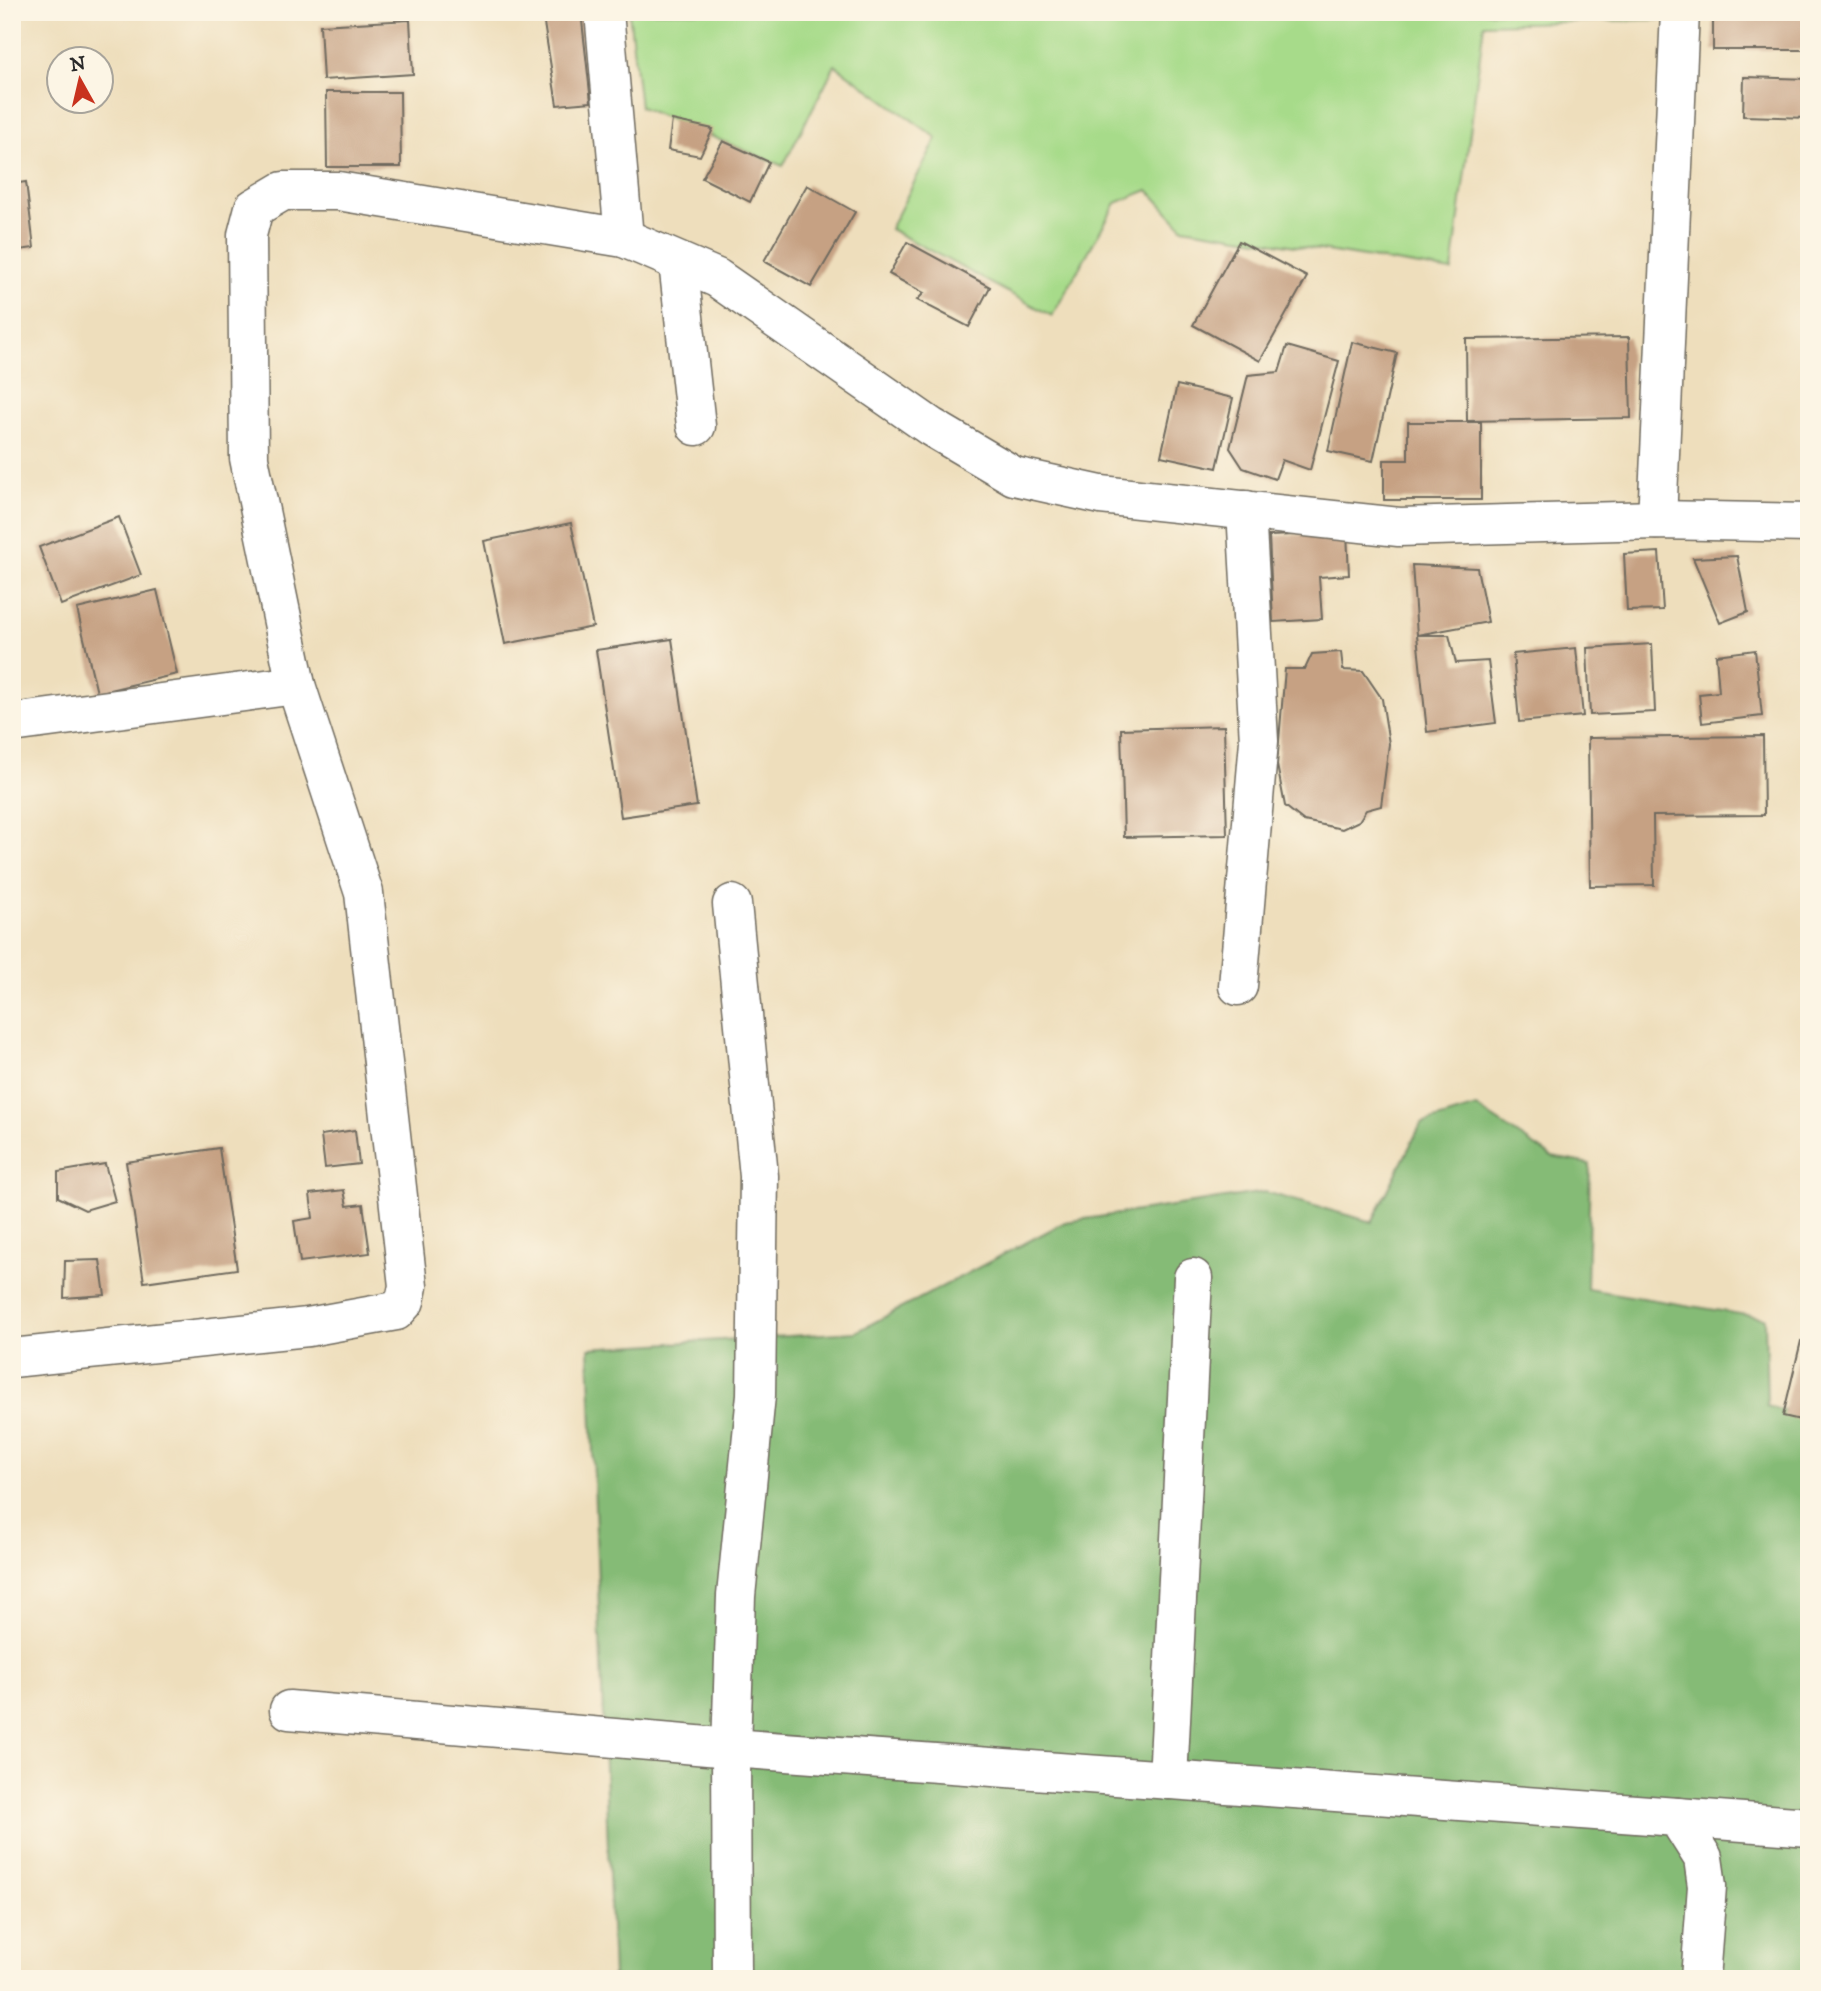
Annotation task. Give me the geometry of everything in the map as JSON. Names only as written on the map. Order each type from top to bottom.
[{"type":"street","points":[[604,12],[624,238]]},
{"type":"street","points":[[1657,520],[1681,12]]},
{"type":"street","points":[[12,1358],[308,1327],[396,1311],[405,1301],[408,1286],[364,893],[296,685],[249,457],[247,235],[254,208],[283,191],[338,191],[624,238],[717,278],[931,427],[1014,476],[1101,495],[1399,527],[1657,520],[1809,523]]},
{"type":"street","points":[[678,262],[696,426]]},
{"type":"street","points":[[1238,986],[1259,741],[1246,510]]},
{"type":"street","points":[[12,723],[296,685]]},
{"type":"street","points":[[732,904],[759,1176],[756,1395],[736,1596],[731,1748],[732,1979]]},
{"type":"street","points":[[1168,1780],[1193,1278]]},
{"type":"street","points":[[289,1710],[731,1748],[1809,1826]]},
{"type":"street","points":[[1677,1817],[1703,1858],[1707,1886],[1700,1979]]},
{"type":"green space","points":[[629,12],[1679,12],[1681,19],[1484,24],[1452,271],[1183,228],[1148,190],[1116,203],[1052,316],[890,229],[937,138],[835,65],[783,166],[640,107]]},
{"type":"green space","points":[[1476,1107],[1552,1157],[1590,1164],[1587,1289],[1765,1318],[1767,1406],[1809,1418],[1809,1979],[613,1979],[589,1348],[856,1332],[1065,1222],[1265,1192],[1372,1222],[1421,1124]]},
{"type":"building","points":[[211,12],[232,12],[232,13],[217,17]]},
{"type":"building","points":[[581,12],[591,102],[557,105],[543,17]]},
{"type":"building","points":[[1713,12],[1809,12],[1809,50],[1713,50]]},
{"type":"building","points":[[410,20],[413,74],[323,80],[320,25]]},
{"type":"building","points":[[1744,77],[1809,79],[1809,118],[1743,116]]},
{"type":"building","points":[[326,92],[400,92],[401,167],[327,167]]},
{"type":"building","points":[[672,120],[713,129],[700,156],[668,150]]},
{"type":"building","points":[[723,141],[769,162],[750,202],[702,178]]},
{"type":"building","points":[[26,182],[34,248],[12,251],[12,184]]},
{"type":"building","points":[[807,185],[855,212],[811,287],[764,261]]},
{"type":"building","points":[[1239,241],[1307,277],[1260,361],[1193,325]]},
{"type":"building","points":[[907,242],[990,287],[969,327],[917,300],[924,293],[889,274]]},
{"type":"building","points":[[1629,337],[1631,418],[1467,421],[1466,339]]},
{"type":"building","points":[[1352,342],[1397,353],[1373,461],[1328,451]]},
{"type":"building","points":[[1287,346],[1339,361],[1310,470],[1282,460],[1275,479],[1243,468],[1230,448],[1248,375],[1279,372]]},
{"type":"building","points":[[1177,385],[1233,398],[1217,468],[1161,456]]},
{"type":"building","points":[[1408,422],[1481,422],[1481,500],[1384,500],[1384,460],[1408,460]]},
{"type":"building","points":[[119,517],[141,575],[61,605],[39,547]]},
{"type":"building","points":[[571,523],[593,627],[505,644],[484,541]]},
{"type":"building","points":[[1347,533],[1349,575],[1319,577],[1322,619],[1273,622],[1269,536]]},
{"type":"building","points":[[1659,552],[1663,610],[1627,611],[1624,554]]},
{"type":"building","points":[[1737,556],[1748,612],[1720,623],[1693,558]]},
{"type":"building","points":[[1412,565],[1477,568],[1488,622],[1417,635]]},
{"type":"building","points":[[157,590],[177,674],[97,693],[77,609]]},
{"type":"building","points":[[1417,635],[1449,635],[1456,663],[1488,661],[1496,723],[1427,732]]},
{"type":"building","points":[[672,639],[697,806],[621,817],[596,650]]},
{"type":"building","points":[[1652,644],[1655,712],[1590,715],[1587,648]]},
{"type":"building","points":[[1576,648],[1583,716],[1519,722],[1513,654]]},
{"type":"building","points":[[1755,650],[1762,716],[1702,723],[1699,694],[1719,692],[1716,655]]},
{"type":"building","points":[[1341,652],[1343,670],[1363,671],[1382,699],[1389,744],[1381,806],[1366,810],[1359,821],[1342,829],[1304,821],[1285,806],[1277,765],[1285,669],[1305,669],[1312,654]]},
{"type":"building","points":[[1224,726],[1227,835],[1124,837],[1121,729]]},
{"type":"building","points":[[1763,736],[1764,815],[1653,816],[1654,885],[1590,886],[1588,738]]},
{"type":"building","points":[[355,1130],[359,1164],[325,1168],[321,1135]]},
{"type":"building","points":[[219,1148],[237,1269],[144,1282],[126,1162]]},
{"type":"building","points":[[105,1164],[115,1201],[85,1210],[58,1197],[58,1172]]},
{"type":"building","points":[[344,1190],[347,1206],[363,1204],[370,1253],[300,1262],[294,1221],[313,1218],[310,1194]]},
{"type":"building","points":[[100,1260],[105,1295],[64,1298],[65,1261]]},
{"type":"building","points":[[1801,1341],[1809,1343],[1809,1422],[1783,1416]]}]
